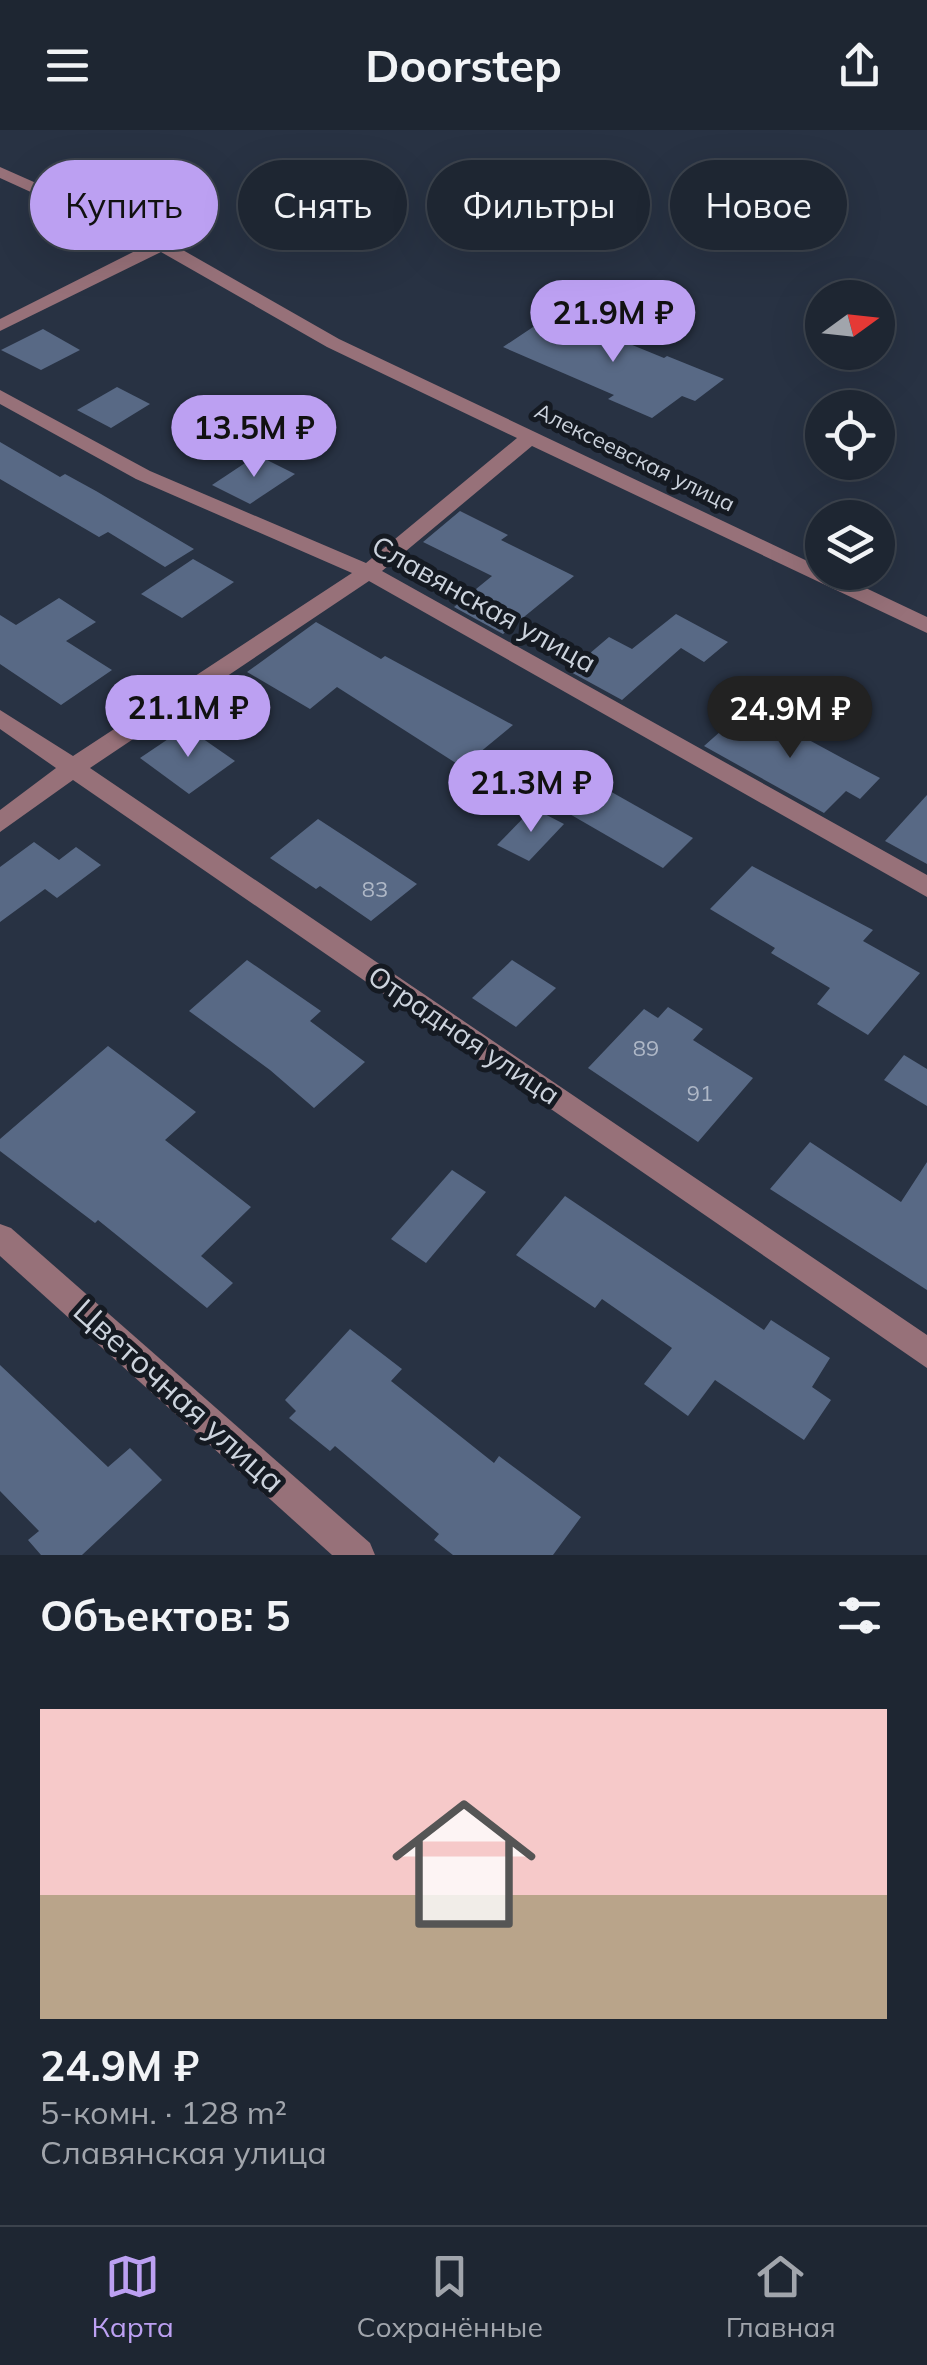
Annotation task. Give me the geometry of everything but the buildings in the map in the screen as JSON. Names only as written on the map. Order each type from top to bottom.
[{"type":"street","name":"Алексеевская улица","points":[[0,172],[30,186]]},
{"type":"street","points":[[0,326],[152,250]]},
{"type":"street","name":"Алексеевская улица","points":[[171,250],[333,344],[536,436],[532,436]]},
{"type":"street","name":"Славянская улица","points":[[0,396],[142,474],[368,572],[927,887]]},
{"type":"street","name":"Алексеевская улица","points":[[532,436],[927,626]]},
{"type":"street","points":[[0,823],[74,768],[368,572],[532,436]]},
{"type":"street","name":"Отрадная улица","points":[[0,718],[927,1353]]},
{"type":"street","name":"Цветочная улица","points":[[0,1237],[358,1555]]}]
